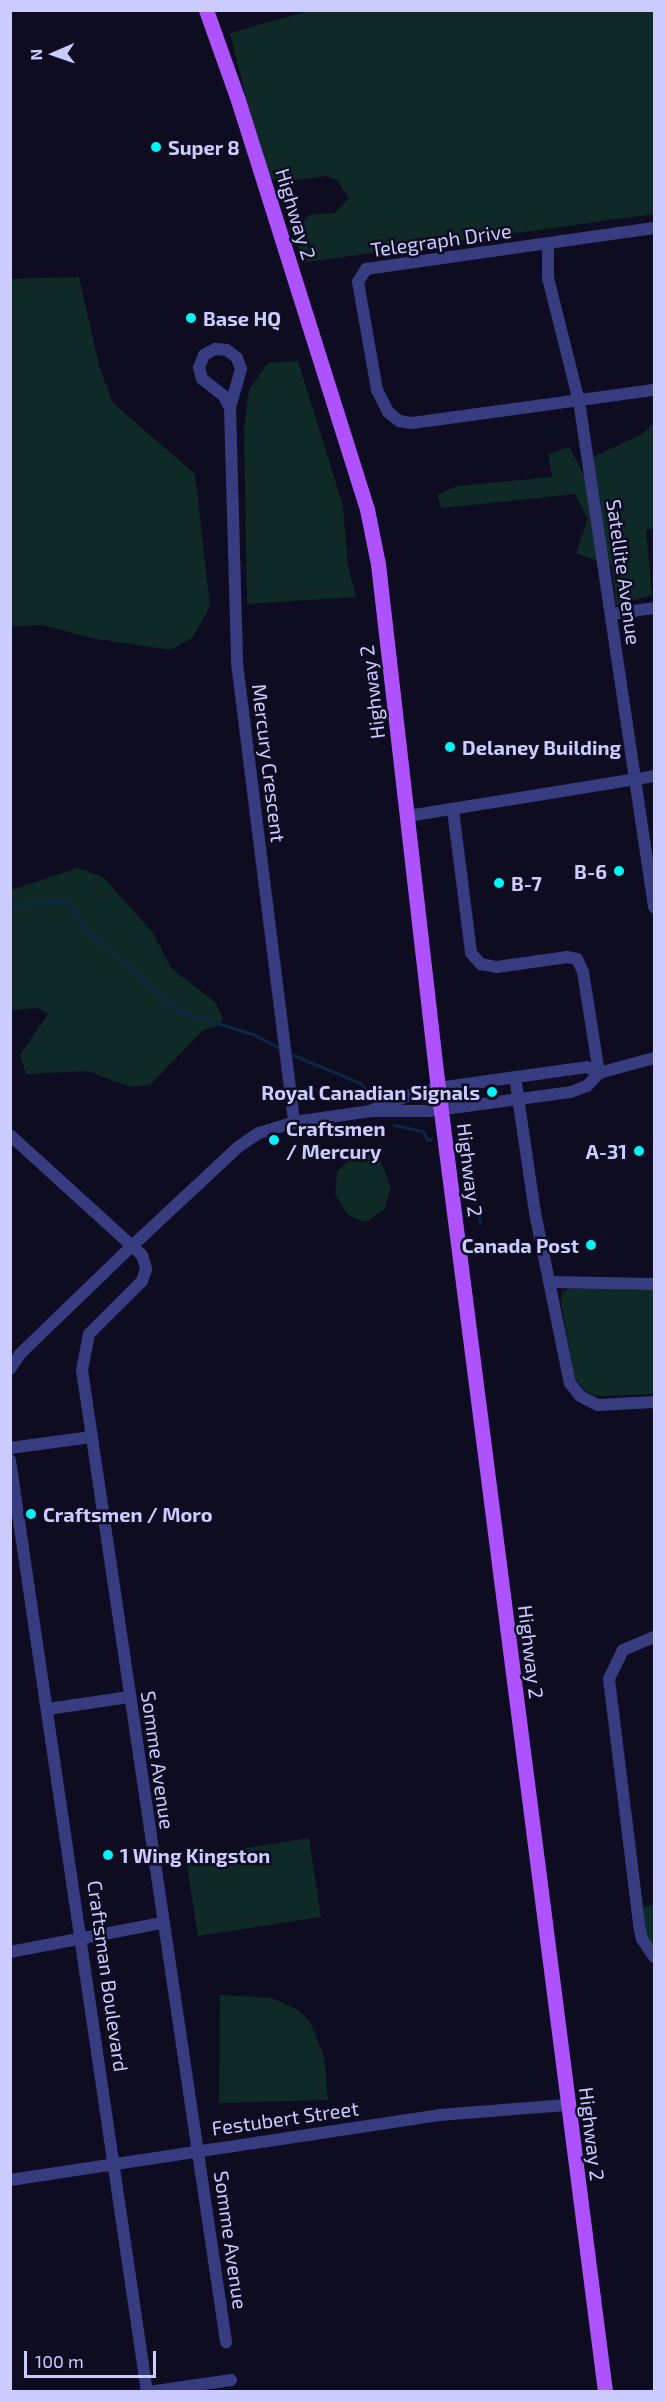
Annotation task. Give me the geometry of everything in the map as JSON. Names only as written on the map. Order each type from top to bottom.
[{"type":"main road","name":"Highway 2","points":[[206,10],[238,100],[367,509],[378,564],[438,1088],[605,2391]]},
{"type":"street","name":"Telegraph Drive","points":[[654,228],[363,271],[358,282],[371,368],[388,412],[408,423],[654,390]]},
{"type":"street","name":"Satellite Avenue","points":[[548,244],[548,278],[579,401],[654,906]]},
{"type":"street","name":"Mercury Crescent","points":[[230,408],[224,396],[202,379],[199,368],[204,355],[215,350],[227,350],[237,358],[242,369],[230,408],[237,663],[294,1122]]},
{"type":"street","points":[[611,614],[654,608]]},
{"type":"street","points":[[408,816],[654,776]]},
{"type":"street","points":[[453,810],[471,953],[481,964],[497,967],[567,957],[577,959],[583,972],[599,1072]]},
{"type":"street","points":[[10,1369],[20,1354],[132,1246],[238,1147],[259,1133],[294,1122],[371,1111],[403,1113],[571,1092],[587,1086],[599,1072],[654,1058]]},
{"type":"street","points":[[371,1111],[396,1099],[438,1088],[587,1067],[599,1072]]},
{"type":"street","points":[[515,1077],[535,1213],[551,1282],[568,1377],[574,1391],[598,1405],[654,1402]]},
{"type":"street","points":[[10,1135],[132,1246]]},
{"type":"street","name":"Somme Avenue","points":[[132,1246],[142,1255],[146,1274],[98,1322],[81,1356],[162,1923],[226,2342]]},
{"type":"street","points":[[551,1282],[654,1284]]},
{"type":"street","points":[[10,1448],[91,1437]]},
{"type":"street","name":"Craftsman Boulevard","points":[[10,1460],[83,1938],[148,2391]]},
{"type":"street","points":[[654,1637],[622,1650],[609,1679],[639,1924],[642,1939],[654,1957]]},
{"type":"street","points":[[48,1709],[129,1697]]},
{"type":"street","points":[[10,1952],[162,1923]]},
{"type":"street","name":"Festubert Street","points":[[10,2180],[460,2112],[567,2105]]},
{"type":"street","points":[[148,2391],[231,2380]]},
{"type":"green space","points":[[309,11],[654,11],[654,214],[300,263],[297,231],[309,215],[335,213],[349,198],[337,180],[327,176],[288,181],[266,178],[230,33]]},
{"type":"green space","points":[[79,277],[99,366],[113,403],[195,474],[210,607],[192,638],[171,650],[91,638],[43,625],[11,626],[11,279]]},
{"type":"green space","points":[[298,361],[343,506],[348,567],[356,597],[247,604],[244,428],[249,390],[268,363]]},
{"type":"green space","points":[[654,423],[654,529],[646,529],[652,595],[616,605],[612,566],[576,553],[588,519],[575,494],[441,508],[438,494],[458,486],[552,477],[548,454],[569,447],[583,473],[595,456],[641,435]]},
{"type":"green space","points":[[77,868],[103,877],[153,933],[171,968],[215,1002],[223,1018],[219,1025],[202,1031],[150,1085],[130,1087],[88,1071],[26,1074],[20,1055],[48,1014],[39,1008],[11,1010],[11,890]]},
{"type":"green space","points":[[356,1153],[365,1153],[381,1162],[391,1188],[384,1210],[365,1222],[348,1215],[335,1194],[337,1172]]},
{"type":"green space","points":[[570,1288],[654,1290],[654,1394],[595,1396],[584,1390],[575,1378],[561,1302],[562,1293]]},
{"type":"green space","points":[[309,1838],[321,1917],[198,1936],[186,1858]]},
{"type":"green space","points":[[654,1905],[654,1955],[647,1943],[643,1907]]},
{"type":"green space","points":[[220,1995],[272,1998],[297,2009],[310,2022],[324,2056],[328,2100],[219,2103]]},
{"type":"waterway","points":[[10,905],[69,900],[82,926],[179,1011],[255,1035],[277,1047]]},
{"type":"waterway","points":[[293,1055],[360,1083],[371,1095]]},
{"type":"waterway","points":[[394,1125],[423,1131],[427,1140],[431,1139]]},
{"type":"waterway","points":[[466,1134],[480,1223]]},
{"type":"place","name":"Super 8","points":[[156,147]]},
{"type":"place","name":"Base HQ","points":[[191,318]]},
{"type":"place","name":"Delaney Building","points":[[450,747]]},
{"type":"place","name":"B-6","points":[[619,871]]},
{"type":"place","name":"B-7","points":[[499,883]]},
{"type":"place","name":"Royal Canadian Signals","points":[[492,1092]]},
{"type":"place","name":"Craftsmen / Mercury","points":[[274,1140]]},
{"type":"place","name":"A-31","points":[[639,1151]]},
{"type":"place","name":"Canada Post","points":[[591,1245]]},
{"type":"place","name":"Craftsmen / Moro","points":[[31,1514]]},
{"type":"place","name":"1 Wing Kingston","points":[[108,1855]]}]
